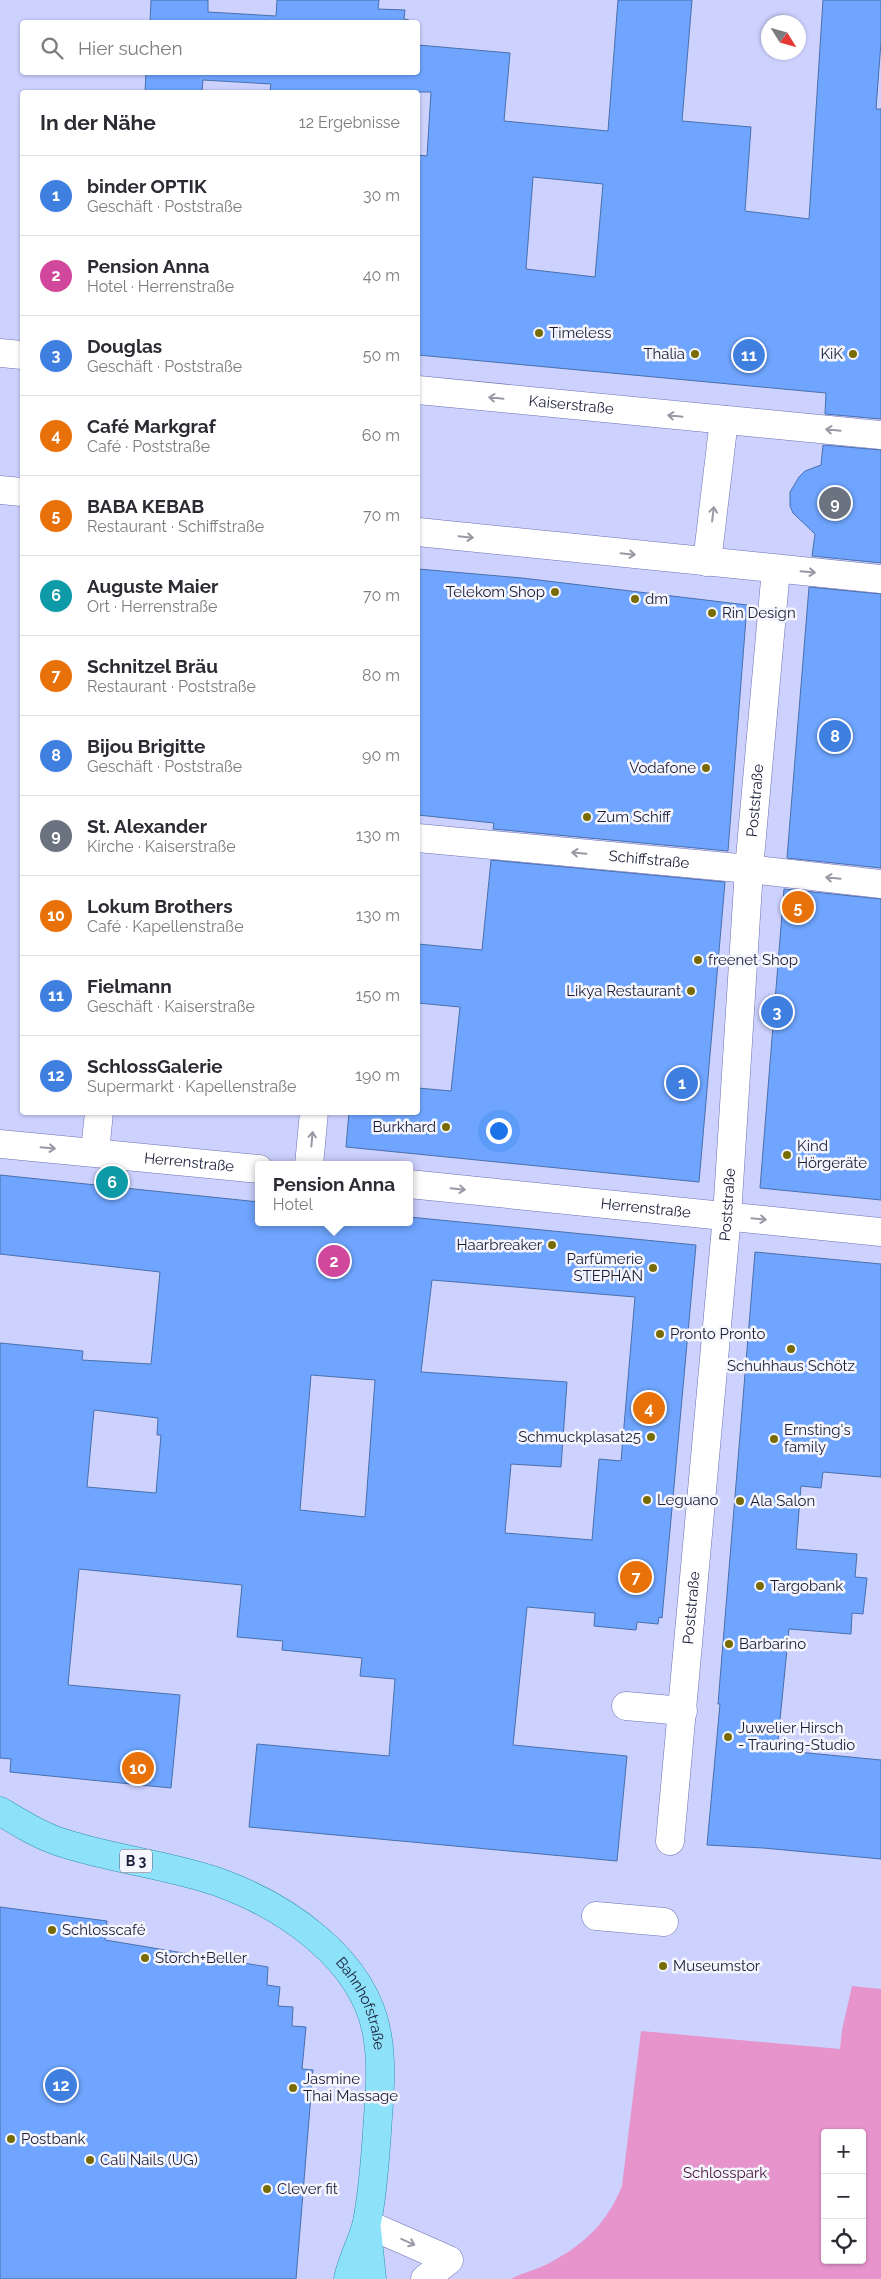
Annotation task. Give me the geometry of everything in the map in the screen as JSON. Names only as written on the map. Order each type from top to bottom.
[{"type":"main road","name":"Bahnhofstraße","points":[[0,1811],[27,1827],[57,1841],[218,1882],[274,1908],[310,1930],[357,1984],[369,2007],[377,2032],[380,2060],[380,2099],[373,2183],[367,2224],[348,2279]]},
{"type":"main road","name":"Bahnhofstraße","points":[[367,2224],[372,2279]]},
{"type":"street","points":[[0,353],[20,355]]},
{"type":"street","name":"Kaiserstraße","points":[[420,390],[881,435]]},
{"type":"street","points":[[707,562],[724,420]]},
{"type":"street","points":[[0,490],[20,492]]},
{"type":"street","points":[[420,532],[881,579]]},
{"type":"street","name":"Poststraße","points":[[670,1841],[727,1216],[749,869],[776,569]]},
{"type":"street","name":"Schiffstraße","points":[[420,838],[749,869],[881,884]]},
{"type":"street","points":[[95,1152],[99,1115]]},
{"type":"street","points":[[309,1161],[314,1115]]},
{"type":"street","name":"Herrenstraße","points":[[0,1144],[255,1169]]},
{"type":"street","name":"Herrenstraße","points":[[413,1184],[881,1232]]},
{"type":"street","points":[[626,1706],[683,1711]]},
{"type":"street","points":[[596,1916],[664,1922]]},
{"type":"street","points":[[367,2224],[449,2260],[425,2279]]},
{"type":"green space","name":"Schlosspark","points":[[852,1986],[881,1989],[881,2279],[511,2279],[548,2264],[576,2247],[595,2230],[616,2199],[622,2186],[641,2031],[840,2049],[842,2030]]},
{"type":"building","points":[[151,0],[208,0],[208,12],[276,16],[277,0],[379,0],[378,9],[405,10],[404,19],[409,20],[150,20]]},
{"type":"building","points":[[618,0],[692,0],[682,121],[751,127],[745,211],[809,219],[823,0],[881,0],[881,42],[876,109],[881,109],[881,419],[825,414],[826,393],[420,355],[420,155],[427,156],[431,92],[420,92],[420,90],[270,90],[271,84],[203,80],[202,90],[145,90],[146,75],[420,75],[420,45],[510,53],[504,121],[608,131]],"holes":[[[533,177],[603,184],[595,277],[526,269]]]},
{"type":"building","points":[[823,445],[881,450],[881,563],[812,556],[815,534],[793,513],[790,506],[790,492],[805,471],[821,465]]},
{"type":"building","points":[[420,569],[522,578],[747,605],[728,851],[493,829],[494,823],[420,815]]},
{"type":"building","points":[[809,587],[881,594],[881,868],[787,858]]},
{"type":"building","points":[[491,860],[725,882],[699,1182],[346,1147],[349,1115],[420,1115],[420,1088],[451,1091],[460,1007],[420,1003],[420,944],[482,950]]},
{"type":"building","points":[[784,889],[881,899],[881,1200],[760,1188]]},
{"type":"building","points":[[0,1175],[255,1202],[255,1226],[413,1226],[413,1217],[696,1245],[662,1618],[659,1617],[658,1624],[637,1622],[636,1630],[594,1626],[595,1613],[527,1607],[513,1745],[627,1756],[617,1861],[249,1827],[257,1744],[389,1756],[395,1679],[360,1676],[362,1658],[282,1650],[283,1641],[237,1637],[242,1585],[79,1569],[68,1685],[180,1695],[171,1788],[10,1772],[11,1759],[0,1758],[0,1343],[83,1351],[82,1360],[151,1364],[160,1272],[0,1254]],"holes":[[[432,1280],[635,1297],[621,1461],[599,1459],[592,1540],[505,1533],[511,1464],[561,1467],[567,1382],[421,1372]],[[311,1375],[375,1380],[365,1517],[300,1510]],[[94,1410],[158,1418],[157,1435],[161,1435],[156,1493],[87,1487]]]},
{"type":"building","points":[[755,1252],[881,1264],[881,1477],[823,1472],[821,1488],[801,1486],[796,1549],[857,1554],[855,1577],[867,1578],[863,1614],[852,1613],[851,1634],[789,1629],[777,1750],[881,1760],[881,1859],[763,1848],[707,1845],[720,1704],[718,1704]]},
{"type":"building","points":[[0,1907],[107,1921],[105,1940],[268,1967],[267,1985],[280,1987],[278,2006],[293,2007],[292,2026],[306,2027],[302,2069],[313,2070],[296,2279],[0,2279]]},
{"type":"place","name":"Timeless","points":[[539,333]]},
{"type":"place","name":"Thalia","points":[[695,354]]},
{"type":"place","name":"KiK","points":[[853,354]]},
{"type":"place","name":"Fielmann","points":[[749,355]]},
{"type":"place","name":"St. Alexander","points":[[835,503]]},
{"type":"place","name":"Telekom Shop","points":[[555,592]]},
{"type":"place","name":"dm","points":[[635,599]]},
{"type":"place","name":"Rin Design","points":[[712,613]]},
{"type":"place","name":"Bijou Brigitte","points":[[835,736]]},
{"type":"place","name":"Vodafone","points":[[706,768]]},
{"type":"place","name":"Zum Schiff","points":[[587,817]]},
{"type":"place","name":"BABA KEBAB","points":[[798,907]]},
{"type":"place","name":"freenet Shop","points":[[698,960]]},
{"type":"place","name":"Likya Restaurant","points":[[691,991]]},
{"type":"place","name":"Douglas","points":[[777,1012]]},
{"type":"place","name":"binder OPTIK","points":[[682,1083]]},
{"type":"place","name":"Burkhard","points":[[446,1127]]},
{"type":"place","name":"Kind Hörgeräte","points":[[787,1155]]},
{"type":"place","name":"Auguste Maier","points":[[112,1182]]},
{"type":"place","name":"Haarbreaker","points":[[552,1245]]},
{"type":"place","name":"Pension Anna","points":[[334,1261]]},
{"type":"place","name":"Parfümerie STEPHAN","points":[[653,1268]]},
{"type":"place","name":"Pronto Pronto","points":[[660,1334]]},
{"type":"place","name":"Schuhhaus Schötz","points":[[791,1349]]},
{"type":"place","name":"Café Markgraf","points":[[649,1408]]},
{"type":"place","name":"Schmuckplasat25","points":[[651,1437]]},
{"type":"place","name":"Ernsting's family","points":[[774,1439]]},
{"type":"place","name":"Leguano","points":[[647,1500]]},
{"type":"place","name":"Ala Salon","points":[[740,1501]]},
{"type":"place","name":"Schnitzel Bräu","points":[[636,1577]]},
{"type":"place","name":"Targobank","points":[[760,1586]]},
{"type":"place","name":"Barbarino","points":[[729,1644]]},
{"type":"place","name":"Juwelier Hirsch - Trauring-Studio","points":[[728,1737]]},
{"type":"place","name":"Lokum Brothers","points":[[138,1768]]},
{"type":"place","name":"Schlosscafé","points":[[52,1930]]},
{"type":"place","name":"Storch+Beller","points":[[145,1958]]},
{"type":"place","name":"Museumstor","points":[[663,1966]]},
{"type":"place","name":"SchlossGalerie","points":[[61,2085]]},
{"type":"place","name":"Jasmine Thai Massage","points":[[293,2088]]},
{"type":"place","name":"Postbank","points":[[11,2139]]},
{"type":"place","name":"Cali Nails (UG)","points":[[90,2160]]},
{"type":"place","name":"Clever fit","points":[[267,2189]]}]
